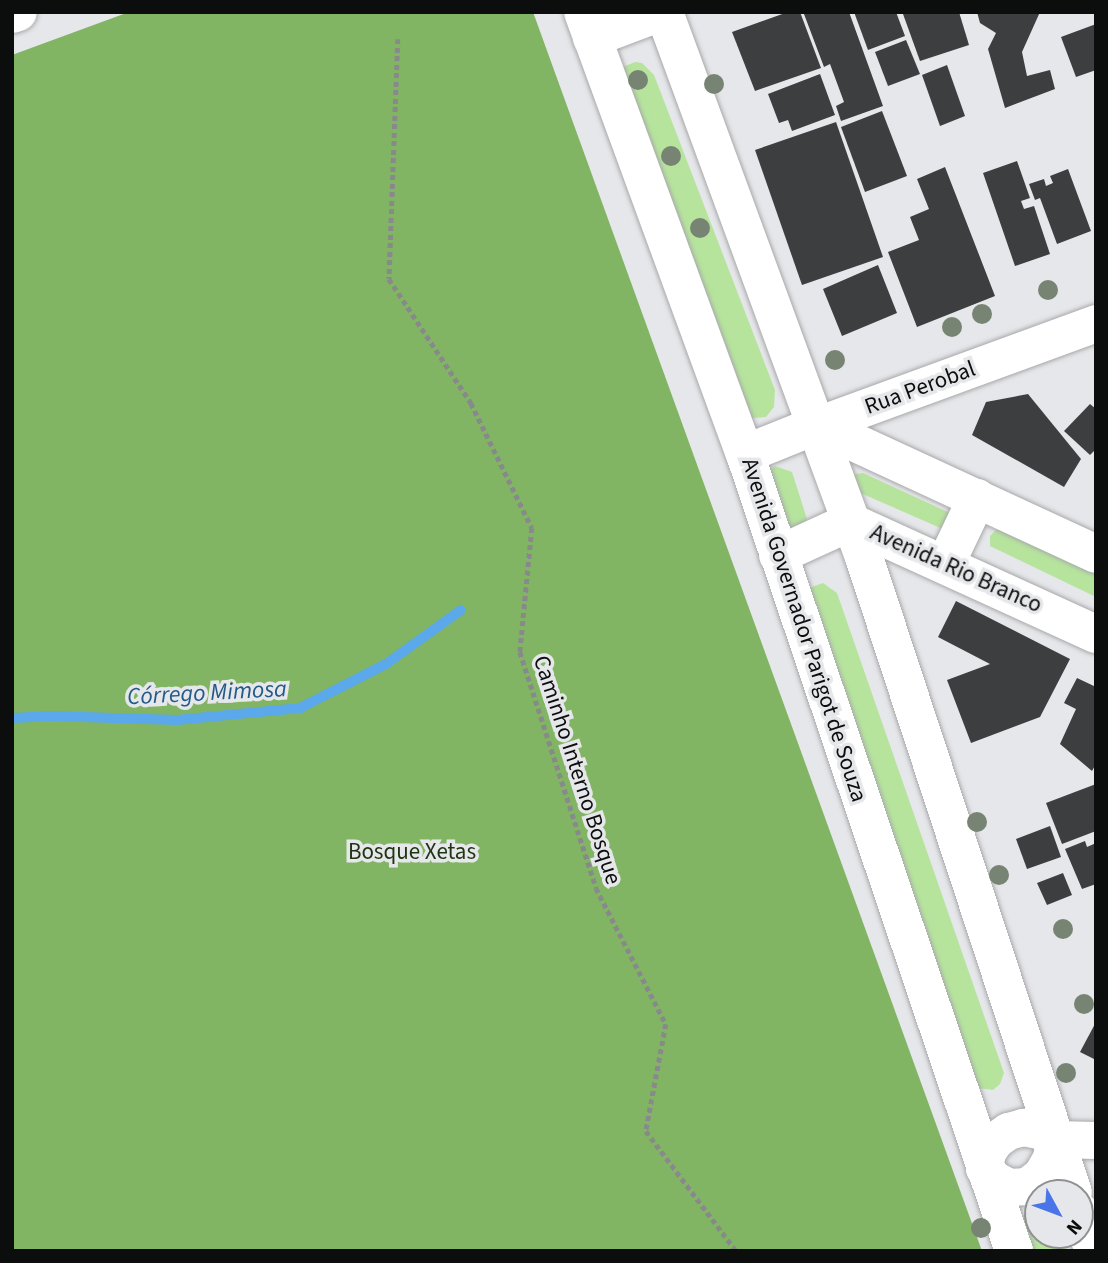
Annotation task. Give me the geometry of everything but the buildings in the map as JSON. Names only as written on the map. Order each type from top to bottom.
[{"type":"street","points":[[12,14],[18,12]]},
{"type":"street","points":[[588,25],[662,12],[817,425],[1068,1179]]},
{"type":"street","name":"Avenida Governador Parigot de Souza","points":[[588,25],[746,454],[1014,1251]]},
{"type":"street","name":"Rua Perobal","points":[[746,454],[817,425],[1096,323]]},
{"type":"street","points":[[817,425],[1096,554]]},
{"type":"street","points":[[946,563],[977,498]]},
{"type":"street","name":"Avenida Rio Branco","points":[[778,555],[850,522],[946,563],[1096,634]]},
{"type":"street","points":[[984,1168],[987,1152],[995,1140],[1008,1131],[1023,1127],[1040,1130],[1054,1139],[1096,1140]]},
{"type":"path","name":"Caminho Interno Bosque","points":[[398,40],[389,279],[471,403],[532,528],[520,652],[596,888],[666,1024],[646,1131],[736,1251]]},
{"type":"green space","name":"Bosque Xetas","points":[[129,12],[533,12],[982,1251],[12,1251],[12,55]]},
{"type":"green space","points":[[635,62],[642,63],[654,75],[775,390],[774,407],[766,417],[752,418],[623,67]]},
{"type":"green space","points":[[775,466],[792,472],[807,519],[804,527],[786,533],[763,474]]},
{"type":"green space","points":[[863,473],[952,514],[945,530],[856,491],[852,479],[855,474]]},
{"type":"green space","points":[[1005,529],[1096,572],[1096,597],[990,546],[990,536],[996,530]]},
{"type":"green space","points":[[823,583],[837,593],[1004,1073],[1000,1084],[993,1090],[978,1088],[809,588]]},
{"type":"green space","points":[[1024,1215],[1024,1231],[1019,1217]]},
{"type":"green space","points":[[1030,1249],[1068,1251],[1031,1251]]},
{"type":"waterway","name":"Córrego Mimosa","points":[[12,718],[52,716],[177,720],[300,708],[386,664],[461,610]]}]
